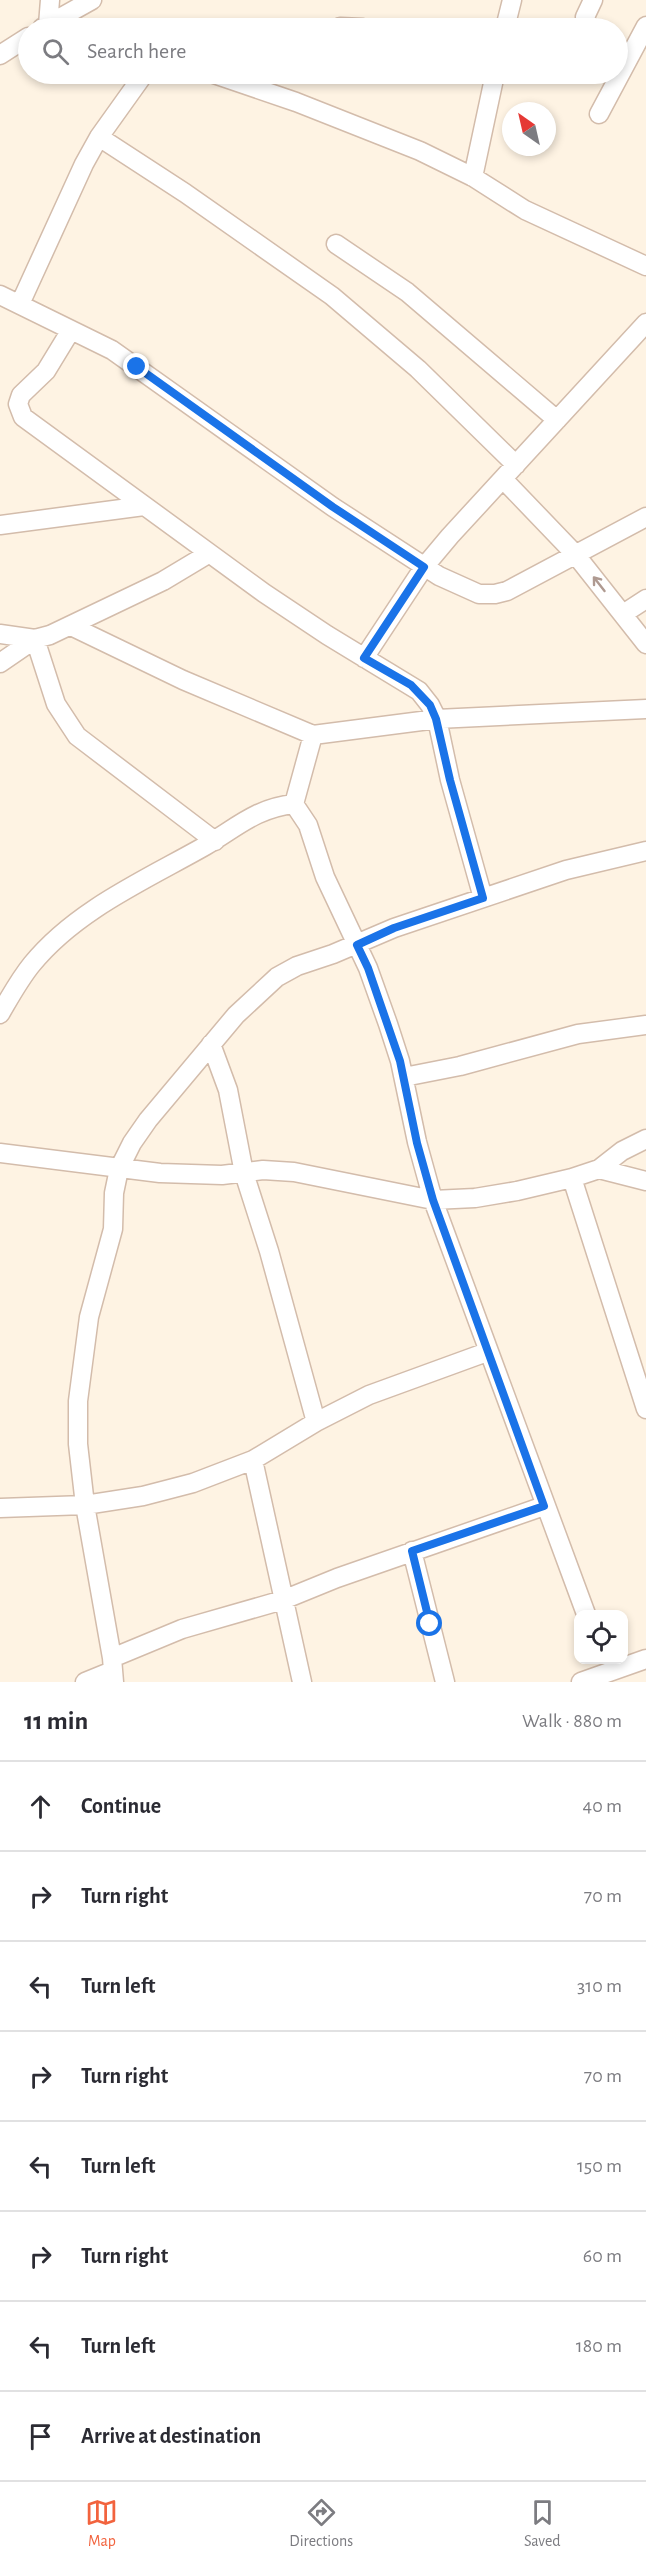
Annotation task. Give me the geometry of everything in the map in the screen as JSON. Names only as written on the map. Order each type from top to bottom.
[{"type":"street","points":[[50,0],[50,18]]},
{"type":"street","points":[[64,18],[92,0]]},
{"type":"street","points":[[508,18],[512,0]]},
{"type":"street","points":[[585,18],[593,0]]},
{"type":"street","points":[[628,45],[646,26]]},
{"type":"street","points":[[0,55],[18,43]]},
{"type":"street","points":[[20,304],[73,187],[99,137],[137,84]]},
{"type":"street","points":[[243,84],[296,102],[420,151],[473,177],[525,210],[646,266]]},
{"type":"street","points":[[473,177],[493,84]]},
{"type":"street","points":[[599,114],[611,84]]},
{"type":"street","points":[[99,137],[185,193],[332,296],[418,369],[516,465]]},
{"type":"street","points":[[336,244],[406,292],[557,420]]},
{"type":"street","points":[[0,295],[71,330],[137,367],[333,507],[424,567],[469,592],[495,594],[524,583],[646,517]]},
{"type":"street","points":[[364,658],[424,567],[646,323]]},
{"type":"street","points":[[0,403],[19,398],[46,371],[71,330]]},
{"type":"street","points":[[19,398],[18,407],[27,420],[208,554],[364,658],[411,685],[430,705],[436,719],[450,780],[483,898]]},
{"type":"street","points":[[503,479],[575,554],[646,644]]},
{"type":"street","points":[[0,525],[144,506]]},
{"type":"street","points":[[0,663],[35,639],[71,626],[163,581],[208,554]]},
{"type":"street","points":[[623,614],[646,599]]},
{"type":"street","points":[[71,626],[183,680],[313,735],[436,719],[646,709]]},
{"type":"street","points":[[0,634],[35,639]]},
{"type":"street","points":[[35,639],[56,704],[77,736],[215,841]]},
{"type":"street","points":[[313,735],[294,804],[308,825],[325,877],[380,1001],[404,1077],[417,1143],[433,1200],[544,1506],[584,1610]]},
{"type":"street","points":[[0,1014],[32,964],[76,922],[103,904],[215,841],[253,815],[267,809],[294,804]]},
{"type":"street","points":[[113,1670],[85,1505],[78,1444],[78,1401],[89,1317],[113,1229],[114,1193],[119,1168],[148,1120],[211,1044],[255,995],[276,977],[297,966],[357,945],[394,928],[577,867],[646,851]]},
{"type":"street","points":[[404,1077],[460,1066],[578,1034],[646,1025]]},
{"type":"street","points":[[211,1044],[228,1090],[244,1173],[269,1251],[316,1422]]},
{"type":"street","points":[[0,1153],[187,1174],[269,1170],[294,1172],[433,1200],[475,1198],[572,1178],[599,1169],[622,1151],[646,1139]]},
{"type":"street","points":[[599,1169],[646,1181]]},
{"type":"street","points":[[572,1178],[646,1409]]},
{"type":"street","points":[[0,1508],[85,1505],[143,1496],[183,1485],[254,1460],[316,1422],[369,1395],[488,1352]]},
{"type":"street","points":[[254,1460],[302,1682]]},
{"type":"street","points":[[85,1682],[113,1670],[182,1629],[283,1600],[337,1578],[544,1506]]},
{"type":"street","points":[[412,1551],[445,1682]]},
{"type":"street","points":[[581,1682],[602,1672],[646,1659]]},
{"type":"route","points":[[137,367],[333,507],[424,567],[364,658],[411,685],[430,705],[436,719],[450,780],[483,898],[394,928],[357,945],[368,968],[400,1061],[417,1143],[433,1200],[544,1506],[412,1551],[430,1624]]}]
